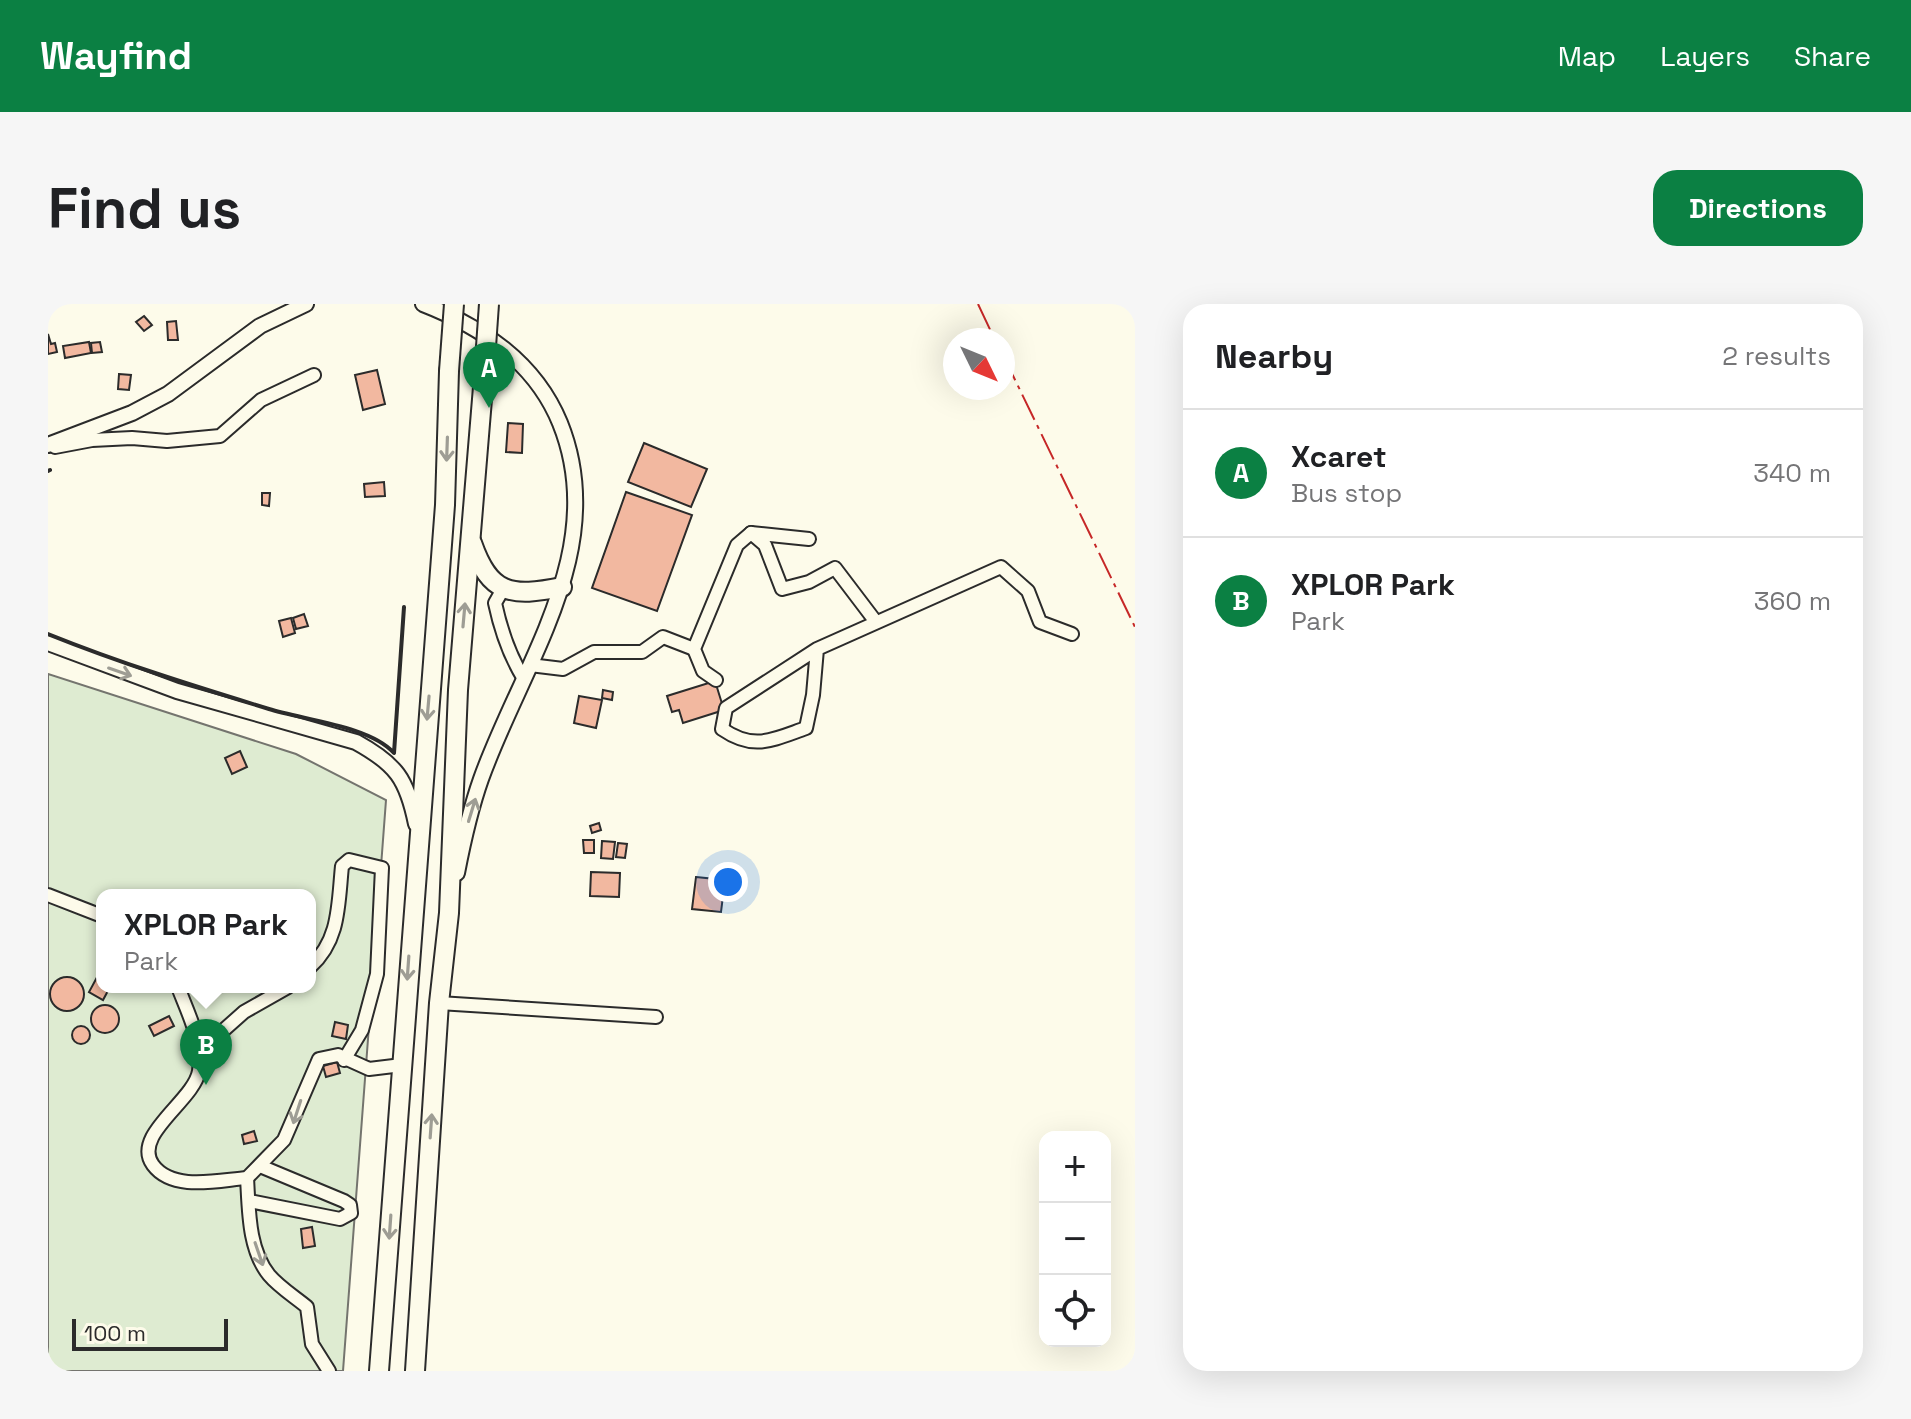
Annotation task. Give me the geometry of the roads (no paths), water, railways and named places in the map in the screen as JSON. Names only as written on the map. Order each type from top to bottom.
[{"type":"highway","points":[[379,1371],[445,505],[454,304]]},
{"type":"highway","points":[[415,1371],[439,1003],[449,913],[458,690],[489,304]]},
{"type":"highway","points":[[470,536],[480,566],[503,589],[527,593],[562,587]]},
{"type":"main road","points":[[48,447],[132,413],[168,394],[260,326],[306,304]]},
{"type":"main road","points":[[423,304],[473,326],[511,353],[557,416],[576,471],[578,496],[575,535],[562,587],[474,801],[449,913]]},
{"type":"main road","points":[[48,643],[177,691],[356,742],[382,756],[406,784],[418,833]]},
{"type":"street","points":[[48,447],[92,440],[132,438],[167,441],[220,436],[261,400],[314,375]]},
{"type":"street","points":[[751,533],[765,545],[782,589],[809,582],[835,568],[876,622]]},
{"type":"street","points":[[716,680],[703,671],[694,649],[737,545],[751,533],[809,539]]},
{"type":"street","points":[[817,649],[806,728],[765,743],[740,741],[722,729],[726,708],[817,649],[1001,567],[1028,591],[1040,622],[1072,634]]},
{"type":"street","points":[[503,589],[495,603],[498,615],[511,658],[527,672],[563,669],[594,652],[642,652],[663,637],[694,649]]},
{"type":"street","points":[[316,961],[327,951],[334,933],[342,866],[349,860],[382,868],[377,974],[362,1030],[344,1060]]},
{"type":"street","points":[[48,895],[96,914]]},
{"type":"street","points":[[180,993],[195,1029],[199,1052],[198,1075],[187,1095],[150,1138],[149,1157],[161,1174],[172,1179],[194,1182],[247,1178],[294,1125],[315,1062],[326,1055],[338,1055],[369,1069],[402,1065]]},
{"type":"street","points":[[199,1052],[244,1012],[277,993]]},
{"type":"street","points":[[439,1003],[656,1017]]},
{"type":"street","points":[[249,1201],[340,1219],[351,1213],[350,1205],[344,1201],[260,1166]]},
{"type":"street","points":[[247,1178],[261,1264],[271,1278],[307,1307],[312,1344],[329,1371]]},
{"type":"place","name":"Xcaret","points":[[489,408]]},
{"type":"place","name":"XPLOR Park","points":[[206,1085]]}]
